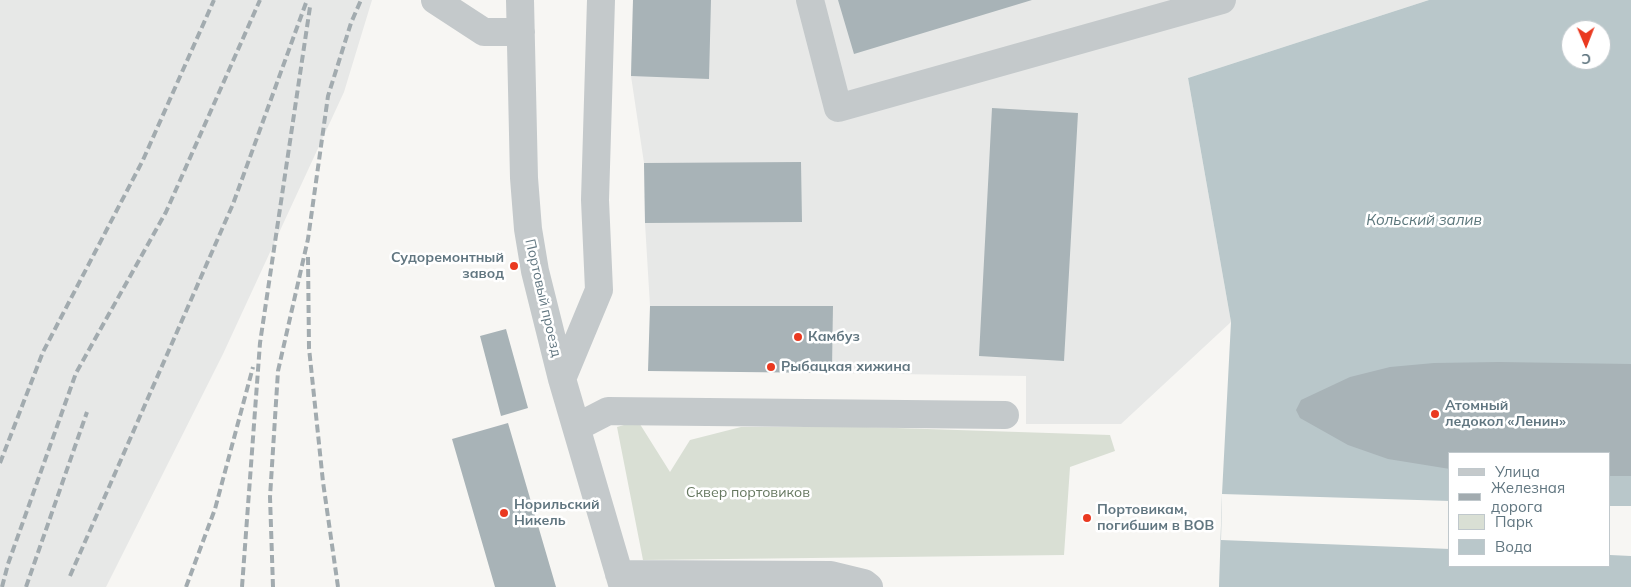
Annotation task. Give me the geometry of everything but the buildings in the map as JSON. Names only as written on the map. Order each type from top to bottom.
[{"type":"street","points":[[435,0],[484,32],[521,32]]},
{"type":"street","name":"Портовый проезд","points":[[520,0],[524,178],[528,229],[535,271],[562,379],[621,581]]},
{"type":"street","points":[[562,379],[599,290],[595,200],[601,0]]},
{"type":"street","points":[[810,0],[838,108],[1222,0]]},
{"type":"street","points":[[577,427],[608,411],[1005,415]]},
{"type":"street","points":[[621,581],[832,575],[864,583],[869,587]]},
{"type":"shaded area","points":[[0,0],[372,0],[344,92],[223,354],[106,587],[0,587]]},
{"type":"shaded area","points":[[633,0],[1429,0],[1188,78],[1231,322],[1121,424],[1026,424],[1026,376],[832,373],[833,306],[650,306],[645,223],[644,163],[631,76]]},
{"type":"green space","name":"Сквер портовиков","points":[[638,421],[670,472],[690,440],[741,427],[866,427],[1110,435],[1115,451],[1070,467],[1064,555],[643,560],[617,427]]},
{"type":"water","name":"Кольский залив","points":[[1429,0],[1631,0],[1631,587],[1219,587],[1231,322],[1188,78]]},
{"type":"pier","points":[[1222,494],[1448,501],[1448,549],[1221,540]]},
{"type":"pier","points":[[1611,506],[1631,506],[1631,556],[1611,555]]},
{"type":"railway","points":[[0,463],[43,352],[143,160],[214,0]]},
{"type":"railway","points":[[2,587],[8,564],[76,373],[166,212],[260,0]]},
{"type":"railway","points":[[70,576],[233,204],[307,0]]},
{"type":"railway","points":[[273,587],[270,497],[278,371],[308,239],[328,96],[351,23],[361,0]]},
{"type":"railway","points":[[242,587],[260,343],[310,7]]},
{"type":"railway","points":[[308,257],[309,348],[323,482],[338,587]]},
{"type":"railway","points":[[186,587],[215,509],[253,367]]},
{"type":"railway","points":[[26,587],[87,412]]},
{"type":"place","name":"Судоремонтный завод","points":[[514,266]]},
{"type":"place","name":"Камбуз","points":[[798,337]]},
{"type":"place","name":"Рыбацкая хижина","points":[[771,367]]},
{"type":"place","name":"Атомный ледокол «Ленин»","points":[[1435,414]]},
{"type":"place","name":"Норильский Никель","points":[[504,513]]},
{"type":"place","name":"Портовикам, погибшим в ВОВ","points":[[1087,518]]}]
